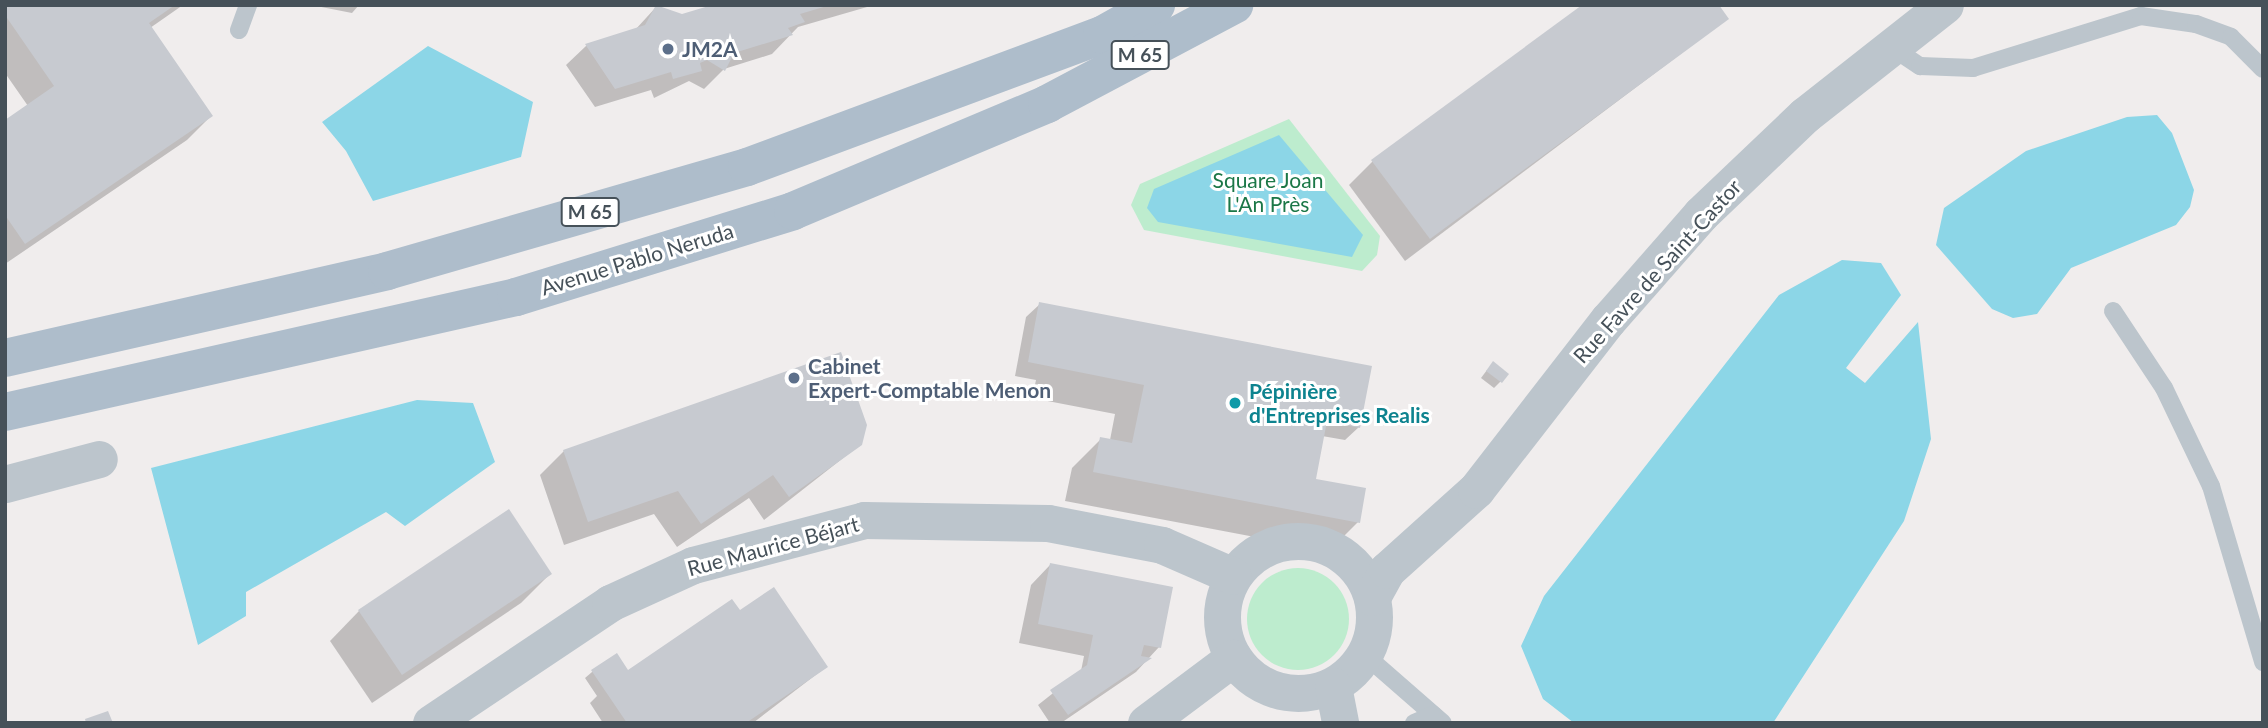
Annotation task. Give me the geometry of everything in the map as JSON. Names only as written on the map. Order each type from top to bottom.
[{"type":"main road","name":"M 65","points":[[5,358],[387,271],[747,167],[1102,35],[1156,5]]},
{"type":"main road","name":"Avenue Pablo Neruda","points":[[5,412],[516,297],[793,211],[1047,104],[1234,5]]},
{"type":"street","name":"Rue Favre de Saint-Castor","points":[[1372,597],[1387,570],[1476,490],[1608,320],[1702,214],[1805,115],[1945,5]]},
{"type":"street","points":[[5,484],[99,459]]},
{"type":"street","name":"Rue Maurice Béjart","points":[[431,723],[610,603],[693,565],[864,520],[1048,523],[1162,545],[1233,576]]},
{"type":"street","name":"Rue Favre de Saint-Castor","points":[[1345,557],[1426,533]]},
{"type":"street","points":[[1313,542],[1345,557],[1372,597],[1373,636],[1365,655],[1333,686],[1311,693],[1267,688],[1233,658],[1221,617],[1233,576],[1247,559],[1278,543],[1313,542]]},
{"type":"street","points":[[1146,723],[1233,658]]},
{"type":"street","points":[[1333,686],[1340,723]]},
{"type":"lane","points":[[239,30],[248,5]]},
{"type":"lane","points":[[1890,46],[1920,66],[1973,68],[2141,16],[2196,24],[2231,37],[2263,69]]},
{"type":"lane","points":[[2113,311],[2164,388],[2211,486],[2263,662]]},
{"type":"lane","points":[[1365,655],[1438,719]]},
{"type":"lane","points":[[1414,723],[1438,719]]},
{"type":"green space","name":"Square Joan L'An Près","points":[[1289,119],[1380,236],[1377,255],[1362,271],[1144,230],[1131,205],[1140,184]]},
{"type":"green space","points":[[1298,568],[1317,572],[1334,583],[1345,600],[1349,619],[1345,638],[1334,655],[1317,666],[1298,670],[1279,666],[1262,655],[1251,638],[1247,619],[1251,600],[1262,583],[1279,572]]},
{"type":"water","points":[[428,46],[533,102],[521,157],[373,201],[346,151],[322,122]]},
{"type":"water","points":[[2157,115],[2172,133],[2194,190],[2190,207],[2176,225],[2071,268],[2037,314],[2013,318],[1992,309],[1936,245],[1944,208],[2026,151],[2127,117]]},
{"type":"water","name":"Square Joan L'An Près","points":[[1279,135],[1363,235],[1352,257],[1158,222],[1147,208],[1154,189]]},
{"type":"water","points":[[1842,260],[1881,263],[1901,295],[1846,368],[1865,383],[1918,322],[1931,439],[1904,521],[1773,723],[1574,723],[1543,699],[1521,646],[1544,596],[1779,295]]},
{"type":"water","points":[[417,400],[473,403],[495,462],[405,526],[386,512],[246,592],[246,616],[198,645],[151,468]]},
{"type":"building","points":[[5,5],[175,5],[149,23],[213,116],[25,244],[5,215],[5,120],[54,86],[5,15]]},
{"type":"building","name":"JM2A","points":[[656,5],[682,14],[712,5],[827,6],[800,14],[805,22],[788,28],[793,35],[734,53],[725,71],[707,60],[700,63],[702,71],[673,79],[671,72],[615,89],[585,44],[645,25]]},
{"type":"building","points":[[1582,5],[1719,5],[1729,19],[1430,239],[1371,160]]},
{"type":"building","name":"Pépinière d'Entreprises Realis","points":[[1039,302],[1372,366],[1360,428],[1327,421],[1316,479],[1366,488],[1360,523],[1093,472],[1100,437],[1132,443],[1144,385],[1028,362]]},
{"type":"building","points":[[841,352],[867,425],[862,445],[789,497],[773,475],[701,524],[678,491],[588,522],[563,450]]},
{"type":"building","points":[[1493,361],[1509,374],[1502,383],[1486,371]]},
{"type":"building","points":[[509,509],[552,574],[402,675],[358,610]]},
{"type":"building","points":[[1050,563],[1173,587],[1161,648],[1144,645],[1141,656],[1152,658],[1068,715],[1050,690],[1087,665],[1093,635],[1038,624]]},
{"type":"building","points":[[774,587],[828,667],[746,723],[627,723],[591,670],[617,653],[628,670],[732,599],[740,610]]},
{"type":"building","points":[[108,711],[113,723],[86,723],[85,719]]},
{"type":"place","name":"JM2A","points":[[668,49]]},
{"type":"place","name":"Cabinet Expert-Comptable Menon","points":[[794,378]]},
{"type":"place","name":"Pépinière d'Entreprises Realis","points":[[1235,403]]}]
